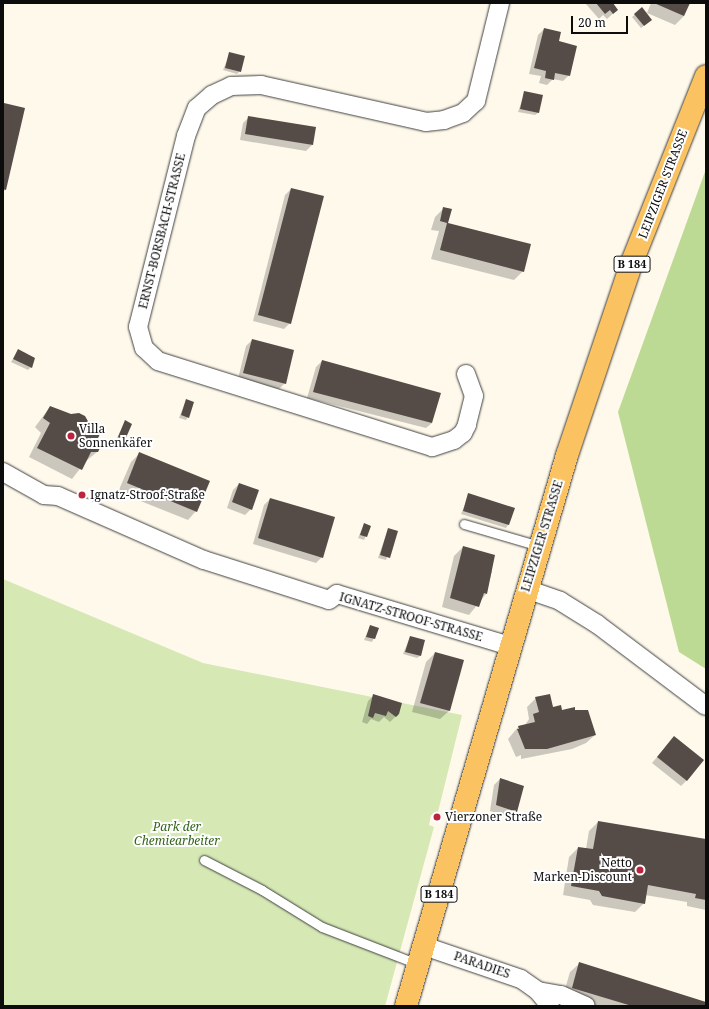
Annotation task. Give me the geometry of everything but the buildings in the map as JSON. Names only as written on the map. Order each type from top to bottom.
[{"type":"main road","name":"LEIPZIGER STRASSE","points":[[406,1006],[526,589],[567,455],[632,262],[706,76]]},
{"type":"street","name":"ERNST-BORSBACH-STRASSE","points":[[466,374],[474,396],[467,424],[463,433],[454,440],[432,447],[158,361],[144,348],[138,327],[186,136],[197,108],[212,95],[231,86],[261,85],[426,122],[444,120],[463,112],[476,101],[500,3]]},
{"type":"street","name":"IGNATZ-STROOF-STRASSE","points":[[3,472],[44,495],[58,496],[204,560],[329,600],[337,594],[510,646]]},
{"type":"street","points":[[526,589],[560,601],[597,624],[706,706]]},
{"type":"street","name":"PARADIES","points":[[421,955],[521,979],[538,991],[550,1006]]},
{"type":"street","name":"PARADIES","points":[[538,991],[561,995],[586,1006]]},
{"type":"lane","points":[[464,524],[539,546]]},
{"type":"lane","points":[[204,860],[262,890],[322,927],[421,955]]},
{"type":"green space","points":[[706,169],[706,669],[679,652],[618,412]]},
{"type":"green space","name":"Park der Chemiearbeiter","points":[[3,579],[203,663],[462,715],[437,816],[431,815],[429,825],[434,827],[385,1006],[3,1006]]},
{"type":"place","name":"Villa Sonnenkäfer","points":[[71,436]]},
{"type":"place","name":"Ignatz-Stroof-Straße","points":[[82,495]]},
{"type":"place","name":"Vierzoner Straße","points":[[437,817]]},
{"type":"place","name":"Netto Marken-Discount","points":[[640,870]]}]
